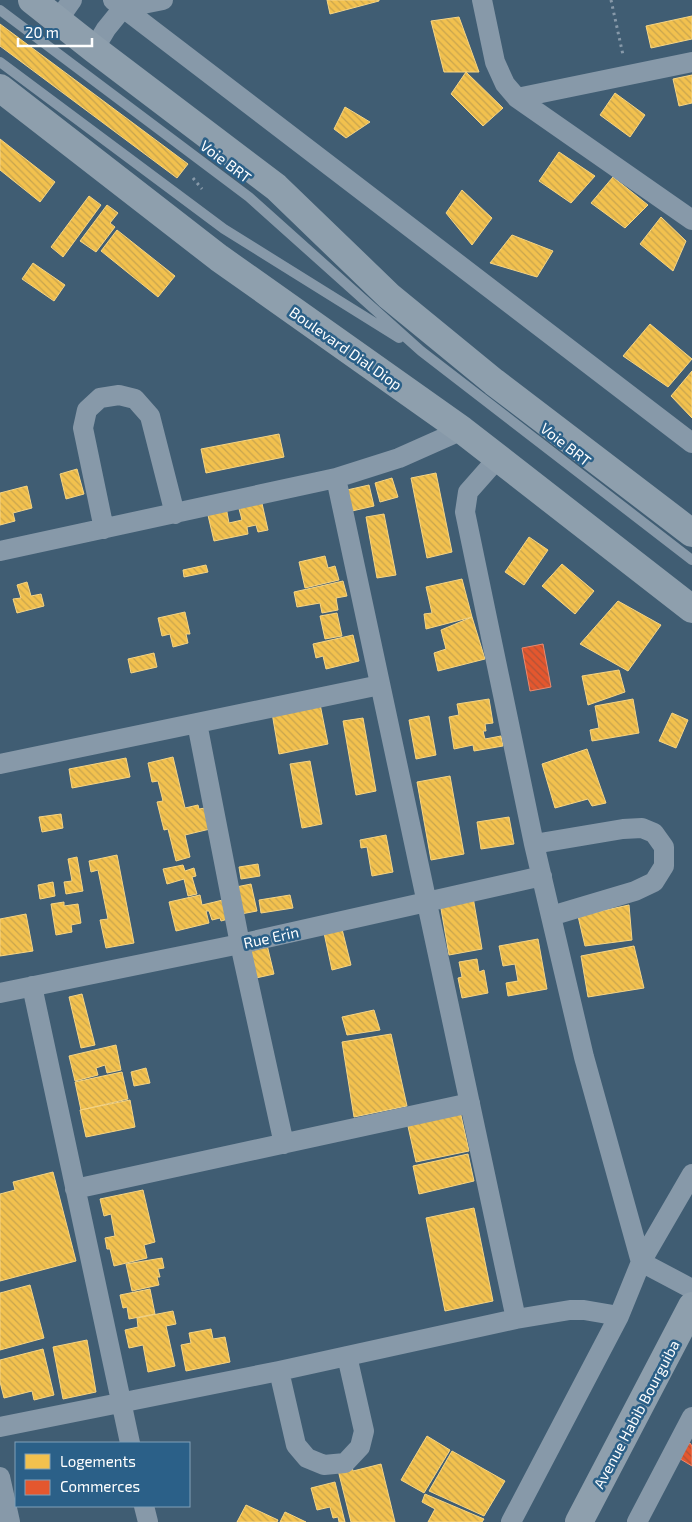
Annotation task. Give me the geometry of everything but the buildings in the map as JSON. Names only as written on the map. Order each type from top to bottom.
[{"type":"street","points":[[32,0],[65,10],[94,49],[276,187],[389,296],[494,382],[692,533]]},
{"type":"street","points":[[118,4],[163,0]]},
{"type":"street","points":[[482,0],[495,62],[505,84],[517,98],[692,220]]},
{"type":"street","points":[[94,49],[118,4]]},
{"type":"street","points":[[118,4],[692,443]]},
{"type":"street","points":[[517,98],[692,62]]},
{"type":"street","name":"Boulevard Dial Diop","points":[[0,88],[219,258],[462,430],[692,609]]},
{"type":"street","points":[[104,529],[83,428],[87,410],[100,398],[119,395],[135,399],[150,416],[175,514]]},
{"type":"street","points":[[0,551],[336,478],[399,458],[462,430]]},
{"type":"street","points":[[498,458],[468,492],[465,512],[534,844],[584,1057],[641,1262],[692,1288]]},
{"type":"street","points":[[336,478],[516,1319]]},
{"type":"street","points":[[0,764],[380,685]]},
{"type":"street","points":[[196,724],[240,944],[284,1144]]},
{"type":"street","points":[[534,844],[623,829],[642,828],[654,833],[664,847],[664,866],[654,882],[635,892],[551,916]]},
{"type":"street","name":"Rue Erin","points":[[0,993],[240,944],[542,876]]},
{"type":"street","points":[[32,986],[130,1442]]},
{"type":"street","points":[[75,1189],[470,1103]]},
{"type":"street","points":[[511,1522],[619,1316],[641,1262],[692,1174]]},
{"type":"street","name":"Avenue Habib Bourguiba","points":[[579,1522],[692,1306]]},
{"type":"street","points":[[0,1427],[279,1372],[516,1319],[570,1310],[584,1310],[619,1316]]},
{"type":"street","points":[[279,1372],[296,1445],[307,1458],[324,1465],[345,1463],[360,1447],[364,1430],[348,1356]]},
{"type":"street","points":[[636,1522],[692,1417]]},
{"type":"street","points":[[0,1478],[10,1522]]},
{"type":"street","points":[[144,1507],[148,1522]]},
{"type":"lane","name":"Voie BRT","points":[[0,10],[249,197],[421,351],[692,560]]},
{"type":"lane","name":"Voie BRT","points":[[0,62],[224,229],[421,351]]},
{"type":"path","points":[[611,0],[628,75]]}]
